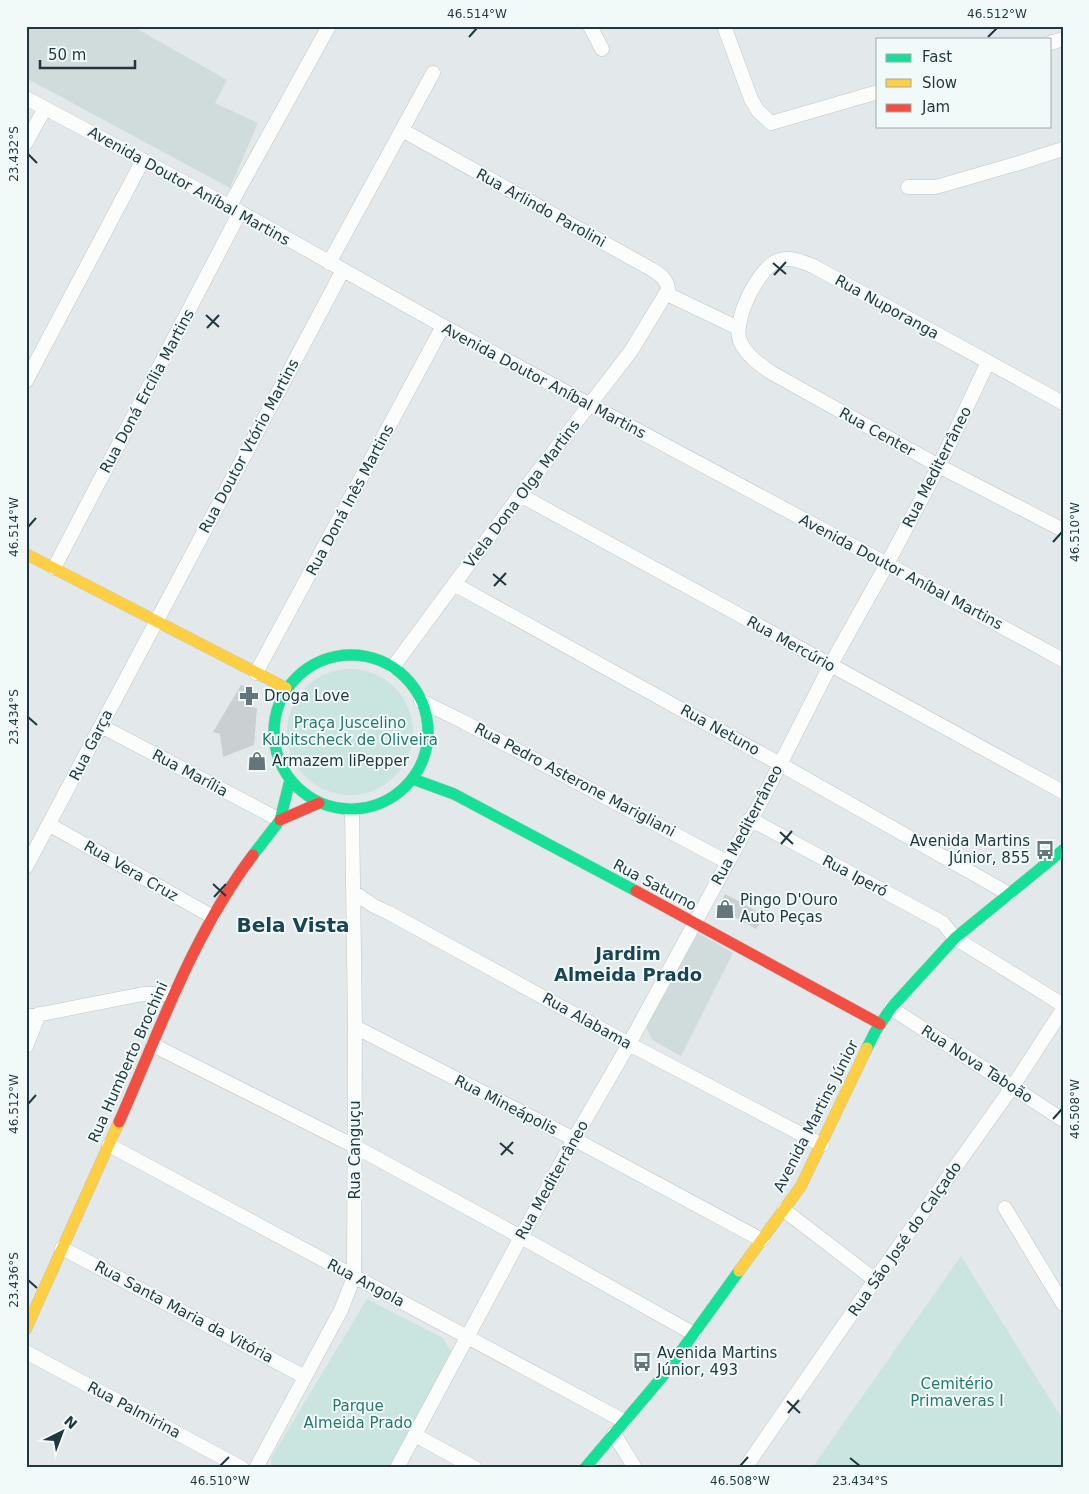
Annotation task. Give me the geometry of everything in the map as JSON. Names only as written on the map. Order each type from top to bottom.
[{"type":"street","name":"Rua Doná Ercília Martins","points":[[54,568],[329,26]]},
{"type":"street","points":[[590,26],[602,49]]},
{"type":"street","points":[[726,27],[751,99],[758,111],[771,123],[876,93]]},
{"type":"street","points":[[329,263],[433,73]]},
{"type":"street","name":"Avenida Doutor Aníbal Martins","points":[[26,98],[235,210],[443,326],[888,564],[1063,660]]},
{"type":"street","points":[[26,143],[45,108]]},
{"type":"street","name":"Rua Arlindo Parolini","points":[[402,130],[659,274],[668,284],[667,294]]},
{"type":"street","points":[[908,187],[935,187],[1063,149]]},
{"type":"street","points":[[26,381],[143,160]]},
{"type":"street","name":"Rua Nuporanga","points":[[738,328],[742,313],[761,275],[770,264],[781,260],[795,260],[814,266],[1063,403]]},
{"type":"street","name":"Rua Doutor Vtório Martins","points":[[156,622],[343,270]]},
{"type":"street","points":[[667,294],[738,328]]},
{"type":"street","name":"Viela Dona Olga Martins","points":[[393,667],[520,495],[631,351],[667,294]]},
{"type":"street","name":"Rua Doná Inês Martins","points":[[256,673],[443,326]]},
{"type":"street","name":"Rua Center","points":[[738,328],[739,340],[746,352],[772,373],[939,466],[1063,530]]},
{"type":"street","name":"Rua Mediterrâneo","points":[[397,1468],[520,1236],[629,1044],[780,764],[830,666],[888,564],[939,466],[988,362]]},
{"type":"street","name":"Rua Mercúrio","points":[[520,495],[1063,792]]},
{"type":"street","points":[[26,554],[286,688]]},
{"type":"street","name":"Rua Netuno","points":[[454,584],[780,764],[1009,894]]},
{"type":"street","name":"Rua Garça","points":[[26,867],[50,825],[156,622]]},
{"type":"street","points":[[354,655],[368,657],[393,667],[409,682],[421,701],[428,723],[427,747],[424,758],[412,779],[396,795],[375,806],[352,810],[335,808],[319,803],[299,790],[290,780],[278,760],[273,736],[276,712],[286,688],[304,670],[315,663],[334,656],[354,655]]},
{"type":"street","name":"Rua Pedro Asterone Marigliani","points":[[421,701],[727,862]]},
{"type":"street","name":"Rua Marília","points":[[101,726],[280,820]]},
{"type":"street","name":"Rua Saturno","points":[[412,779],[454,794],[524,830],[880,1024]]},
{"type":"street","name":"Rua Humberto Brochini","points":[[26,1330],[174,994],[213,917],[238,875],[280,820],[290,780]]},
{"type":"street","name":"Rua Humberto Brochini","points":[[280,820],[319,803]]},
{"type":"street","name":"Rua Canguçu","points":[[256,1468],[341,1310],[354,1277],[356,1147],[355,893],[352,810]]},
{"type":"street","name":"Rua Iperó","points":[[750,819],[943,923],[955,938],[1063,1005]]},
{"type":"street","name":"Rua Vera Cruz","points":[[50,825],[213,917]]},
{"type":"street","name":"Avenida Martins Júnior","points":[[586,1468],[663,1376],[801,1186],[822,1145],[843,1096],[880,1024],[891,1008],[955,938],[1063,850]]},
{"type":"street","name":"Rua Alabama","points":[[355,893],[374,906],[629,1044],[822,1145]]},
{"type":"street","points":[[26,1046],[33,1016],[143,994],[174,994]]},
{"type":"street","points":[[143,994],[169,1007]]},
{"type":"street","name":"Rua Nova Taboão","points":[[891,1008],[1063,1120]]},
{"type":"street","name":"Rua São José do Calçado","points":[[746,1468],[875,1280],[1013,1086],[1063,1009]]},
{"type":"street","name":"Rua Mineápolis","points":[[355,1027],[574,1139],[762,1240]]},
{"type":"street","points":[[153,1045],[356,1147],[520,1236],[694,1334]]},
{"type":"street","name":"Rua Angola","points":[[108,1145],[467,1336],[624,1422]]},
{"type":"street","points":[[1005,1208],[1063,1304]]},
{"type":"street","points":[[784,1210],[875,1280]]},
{"type":"street","name":"Rua Santa Maria da Vitória","points":[[62,1248],[306,1377]]},
{"type":"street","name":"Rua Palmirina","points":[[26,1352],[242,1468]]},
{"type":"street","points":[[614,1434],[635,1468]]},
{"type":"street","points":[[415,1435],[475,1468]]},
{"type":"shaded area","points":[[26,26],[132,26],[227,80],[215,103],[258,123],[230,188],[26,78]]},
{"type":"shaded area","points":[[698,933],[733,953],[681,1056],[654,1041],[646,1026]]},
{"type":"green space","name":"Praça Juscelino Kubitscheck de Oliveira","points":[[350,669],[374,674],[385,679],[395,687],[403,697],[408,708],[413,732],[408,756],[403,767],[395,777],[385,785],[374,790],[350,795],[326,790],[315,785],[305,777],[297,767],[292,756],[287,732],[292,708],[297,697],[305,687],[315,679],[326,674]]},
{"type":"green space","name":"Cemitério Primaveras I","points":[[961,1256],[1063,1420],[1063,1468],[812,1468]]},
{"type":"green space","name":"Parque Almeida Prado","points":[[367,1299],[443,1338],[452,1353],[388,1468],[271,1468],[271,1458]]},
{"type":"building","points":[[241,685],[254,690],[252,707],[257,708],[254,745],[223,757],[220,734],[213,732]]},
{"type":"building","points":[[725,894],[766,916],[756,929],[719,908]]},
{"type":"traffic: fast","points":[[351,655],[366,656],[381,661],[406,677],[422,702],[427,717],[428,732],[427,747],[422,762],[406,787],[381,803],[366,808],[351,809],[336,808],[321,803],[296,787],[280,762],[275,747],[274,732],[275,717],[280,702],[296,677],[321,661],[336,656],[351,655]]},
{"type":"traffic: fast","points":[[413,779],[454,794],[636,891]]},
{"type":"traffic: fast","points":[[253,855],[280,820],[290,780]]},
{"type":"traffic: fast","points":[[867,1048],[891,1008],[955,938],[1063,850]]},
{"type":"traffic: fast","points":[[585,1468],[663,1376],[739,1271]]},
{"type":"traffic: slow","points":[[26,554],[286,688]]},
{"type":"traffic: slow","points":[[739,1271],[801,1186],[867,1048]]},
{"type":"traffic: slow","points":[[26,1329],[119,1122]]},
{"type":"traffic: jam","points":[[280,820],[319,803]]},
{"type":"traffic: jam","points":[[119,1122],[178,984],[195,950],[212,917],[253,855]]},
{"type":"traffic: jam","points":[[636,891],[880,1024]]},
{"type":"place","name":"Droga Love","points":[[249,696]]},
{"type":"place","name":"Armazem liPepper","points":[[257,761]]},
{"type":"place","name":"Avenida Martins Júnior, 855","points":[[1045,850]]},
{"type":"place","name":"Pingo D'Ouro Auto Peças","points":[[725,909]]},
{"type":"place","name":"Avenida Martins Júnior, 493","points":[[642,1362]]},
{"type":"district","name":"Bela Vista","points":[[293,925]]},
{"type":"district","name":"Jardim Almeida Prado","points":[[628,963]]}]
